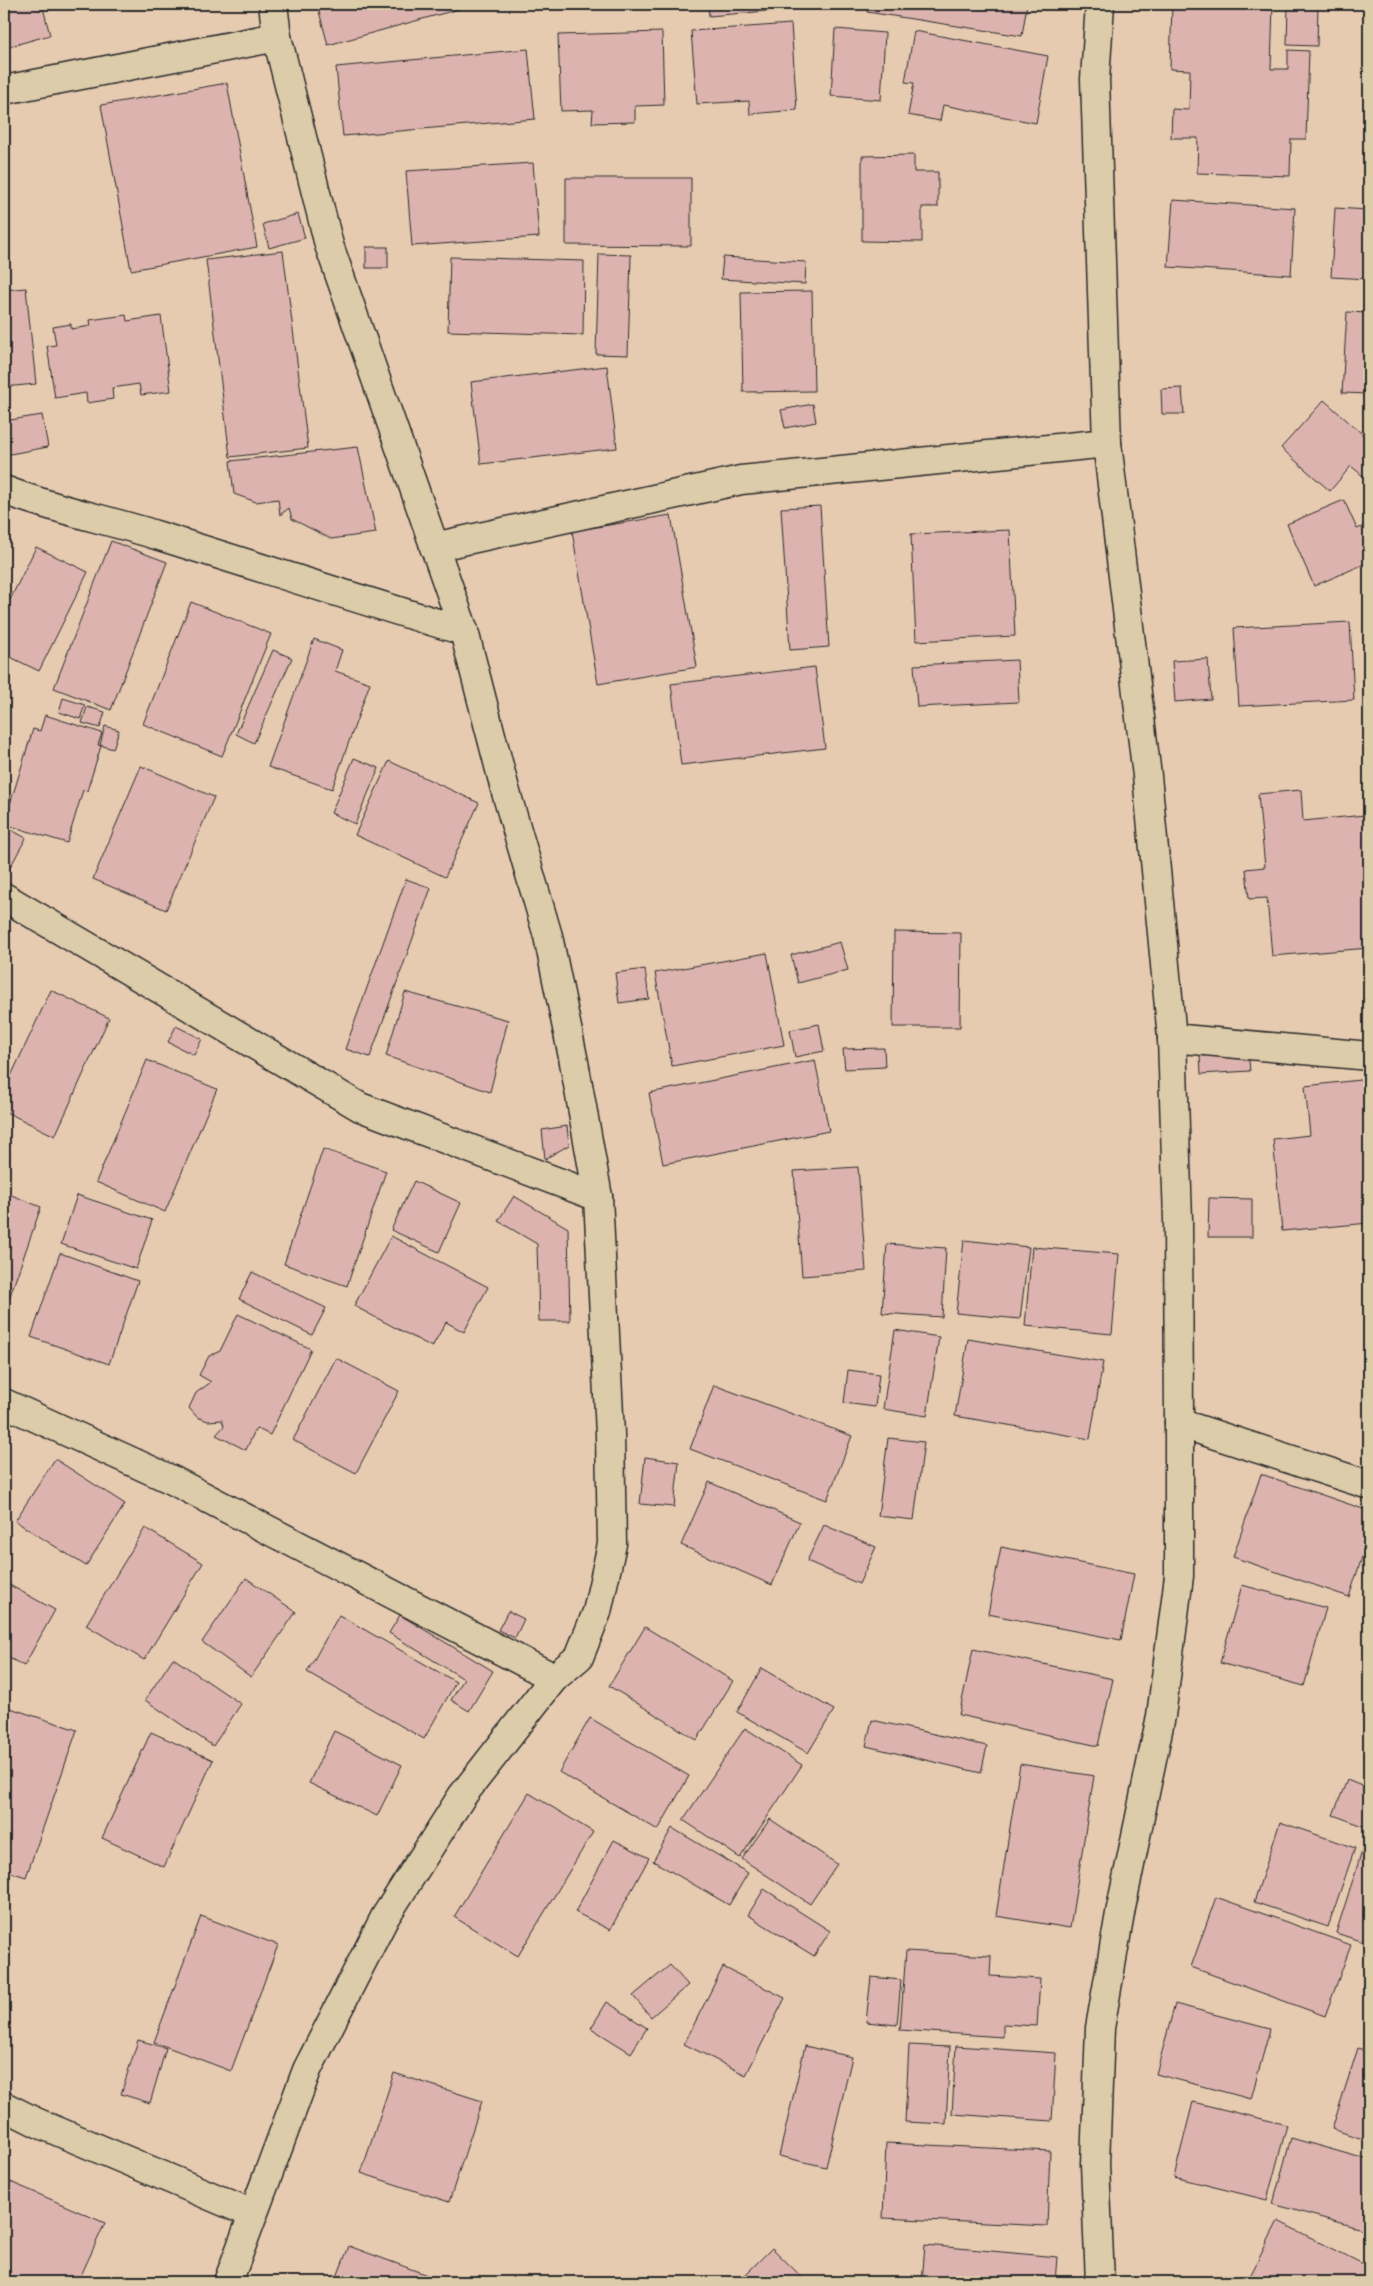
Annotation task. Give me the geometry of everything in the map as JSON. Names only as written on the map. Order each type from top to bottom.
[{"type":"street","points":[[228,2282],[307,2070],[385,1917],[462,1796],[554,1678],[579,1657],[597,1612],[612,1544],[610,1434],[598,1197],[574,1062],[548,936],[505,790],[464,631],[330,245],[277,37],[272,4]]},
{"type":"street","points":[[1100,4],[1096,79],[1107,443],[1147,776],[1172,1038],[1178,1220],[1179,1423],[1179,1576],[1162,1716],[1121,1908],[1100,2028],[1095,2164],[1100,2282]]},
{"type":"street","points":[[4,90],[277,37]]},
{"type":"street","points":[[434,547],[741,480],[1107,443]]},
{"type":"street","points":[[4,490],[35,502],[154,534],[275,574],[464,631]]},
{"type":"street","points":[[4,897],[360,1107],[598,1197]]},
{"type":"street","points":[[1172,1038],[1369,1056]]},
{"type":"street","points":[[4,1403],[172,1480],[554,1678]]},
{"type":"street","points":[[1179,1423],[1369,1485]]},
{"type":"street","points":[[4,2106],[38,2123],[253,2214]]},
{"type":"building","points":[[4,4],[42,4],[50,35],[4,48]]},
{"type":"building","points":[[317,4],[470,4],[470,6],[328,45]]},
{"type":"building","points":[[708,4],[779,4],[779,10],[709,16]]},
{"type":"building","points":[[869,4],[1027,4],[1022,36],[867,12]]},
{"type":"building","points":[[1172,4],[1273,4],[1271,69],[1288,69],[1288,50],[1309,51],[1306,139],[1291,139],[1290,176],[1197,173],[1198,138],[1171,138],[1172,109],[1189,110],[1190,70],[1170,69]]},
{"type":"building","points":[[1288,4],[1318,4],[1317,46],[1287,45]]},
{"type":"building","points":[[791,24],[797,110],[750,114],[749,101],[697,104],[691,31]]},
{"type":"building","points":[[835,29],[885,33],[881,100],[831,96]]},
{"type":"building","points":[[914,31],[1048,56],[1036,123],[943,105],[940,121],[908,115],[914,83],[905,82]]},
{"type":"building","points":[[662,32],[664,105],[635,106],[635,122],[592,123],[593,110],[561,111],[558,35]]},
{"type":"building","points":[[528,49],[535,119],[343,136],[336,67]]},
{"type":"building","points":[[227,83],[257,247],[131,270],[101,105]]},
{"type":"building","points":[[914,155],[914,172],[938,172],[938,207],[922,207],[922,242],[862,241],[862,156]]},
{"type":"building","points":[[533,163],[539,237],[412,246],[406,171]]},
{"type":"building","points":[[566,178],[691,178],[691,246],[566,245]]},
{"type":"building","points":[[1173,200],[1295,208],[1291,275],[1168,267]]},
{"type":"building","points":[[1335,208],[1369,210],[1369,279],[1331,277]]},
{"type":"building","points":[[298,214],[305,238],[269,248],[263,224]]},
{"type":"building","points":[[366,247],[388,247],[388,268],[366,268]]},
{"type":"building","points":[[283,251],[308,448],[230,457],[206,260]]},
{"type":"building","points":[[599,254],[631,255],[628,355],[596,354]]},
{"type":"building","points":[[450,257],[584,261],[583,335],[448,331]]},
{"type":"building","points":[[723,257],[806,262],[805,284],[721,279]]},
{"type":"building","points":[[26,288],[36,384],[4,387],[4,290]]},
{"type":"building","points":[[812,291],[814,391],[743,392],[741,292]]},
{"type":"building","points":[[1347,312],[1369,313],[1369,394],[1342,393]]},
{"type":"building","points":[[126,315],[127,321],[161,316],[171,391],[141,395],[139,384],[112,388],[113,399],[87,403],[86,393],[55,398],[47,346],[56,345],[53,327],[71,324],[71,329],[91,326],[90,320]]},
{"type":"building","points":[[607,366],[617,448],[481,464],[471,382]]},
{"type":"building","points":[[1182,388],[1184,414],[1162,414],[1161,389]]},
{"type":"building","points":[[1324,400],[1369,440],[1369,469],[1363,476],[1351,466],[1330,491],[1281,448]]},
{"type":"building","points":[[813,404],[816,422],[785,428],[781,410]]},
{"type":"building","points":[[42,415],[48,447],[5,455],[4,421]]},
{"type":"building","points":[[358,447],[376,533],[331,539],[292,519],[289,508],[280,515],[278,499],[256,502],[234,494],[230,461]]},
{"type":"building","points":[[1344,500],[1357,529],[1369,524],[1369,562],[1314,586],[1287,524]]},
{"type":"building","points":[[820,506],[829,647],[790,650],[781,508]]},
{"type":"building","points":[[671,515],[697,667],[598,684],[572,531]]},
{"type":"building","points":[[1010,530],[1015,636],[916,641],[911,534]]},
{"type":"building","points":[[111,541],[167,562],[111,710],[54,688]]},
{"type":"building","points":[[36,547],[88,572],[39,671],[4,654],[4,612]]},
{"type":"building","points":[[191,602],[271,634],[222,756],[143,724]]},
{"type":"building","points":[[1350,622],[1354,700],[1239,706],[1234,628]]},
{"type":"building","points":[[314,639],[342,650],[335,671],[370,683],[332,789],[268,767]]},
{"type":"building","points":[[273,650],[292,658],[254,743],[236,734]]},
{"type":"building","points":[[1208,659],[1211,699],[1175,702],[1172,661]]},
{"type":"building","points":[[1017,660],[1019,702],[917,707],[914,665]]},
{"type":"building","points":[[815,667],[825,748],[681,765],[671,684]]},
{"type":"building","points":[[4,690],[8,692],[4,706]]},
{"type":"building","points":[[63,698],[85,705],[80,719],[59,712]]},
{"type":"building","points":[[87,707],[105,712],[100,728],[82,723]]},
{"type":"building","points":[[45,715],[102,733],[98,745],[101,746],[87,791],[83,790],[67,843],[4,824],[33,729],[40,731]]},
{"type":"building","points":[[105,726],[119,730],[113,749],[100,745]]},
{"type":"building","points":[[4,753],[10,755],[4,775]]},
{"type":"building","points":[[354,758],[379,768],[355,824],[331,813]]},
{"type":"building","points":[[389,761],[479,803],[445,877],[355,835]]},
{"type":"building","points":[[141,766],[214,797],[166,910],[93,879]]},
{"type":"building","points":[[1301,790],[1303,821],[1365,815],[1369,857],[1369,948],[1272,956],[1267,898],[1249,899],[1246,869],[1265,867],[1258,794]]},
{"type":"building","points":[[4,826],[26,838],[7,873],[4,872]]},
{"type":"building","points":[[406,879],[431,888],[370,1057],[345,1049]]},
{"type":"building","points":[[894,932],[961,933],[960,1027],[893,1027]]},
{"type":"building","points":[[840,942],[848,970],[798,983],[791,955]]},
{"type":"building","points":[[767,953],[784,1045],[672,1066],[655,973]]},
{"type":"building","points":[[645,969],[649,999],[619,1003],[615,973]]},
{"type":"building","points":[[51,990],[109,1018],[55,1136],[4,1111],[4,1091]]},
{"type":"building","points":[[405,992],[508,1020],[490,1092],[386,1056]]},
{"type":"building","points":[[819,1024],[824,1051],[795,1057],[790,1030]]},
{"type":"building","points":[[176,1026],[202,1039],[194,1055],[168,1042]]},
{"type":"building","points":[[884,1048],[885,1067],[845,1069],[843,1049]]},
{"type":"building","points":[[1248,1051],[1250,1071],[1201,1074],[1200,1054]]},
{"type":"building","points":[[147,1060],[217,1089],[165,1212],[96,1182]]},
{"type":"building","points":[[815,1060],[829,1131],[663,1164],[649,1093]]},
{"type":"building","points":[[1369,1079],[1369,1223],[1282,1231],[1273,1139],[1310,1135],[1305,1086]]},
{"type":"building","points":[[567,1126],[569,1145],[545,1159],[542,1130]]},
{"type":"building","points":[[323,1149],[386,1171],[347,1286],[284,1264]]},
{"type":"building","points":[[858,1167],[866,1271],[802,1276],[794,1171]]},
{"type":"building","points":[[414,1181],[461,1203],[439,1252],[391,1230]]},
{"type":"building","points":[[4,1192],[41,1207],[4,1313]]},
{"type":"building","points":[[77,1195],[152,1220],[136,1269],[61,1244]]},
{"type":"building","points":[[514,1196],[568,1228],[570,1321],[539,1321],[537,1244],[498,1221]]},
{"type":"building","points":[[1209,1198],[1252,1199],[1252,1237],[1208,1237]]},
{"type":"building","points":[[391,1236],[488,1287],[464,1332],[446,1322],[432,1347],[354,1306]]},
{"type":"building","points":[[964,1240],[1029,1247],[1020,1319],[956,1313]]},
{"type":"building","points":[[887,1244],[946,1248],[942,1317],[882,1313]]},
{"type":"building","points":[[1032,1247],[1119,1254],[1112,1334],[1025,1326]]},
{"type":"building","points":[[60,1253],[138,1281],[109,1364],[31,1337]]},
{"type":"building","points":[[252,1272],[326,1308],[312,1335],[239,1299]]},
{"type":"building","points":[[238,1314],[311,1349],[270,1435],[256,1428],[246,1450],[216,1435],[224,1426],[222,1420],[208,1421],[197,1417],[189,1408],[196,1393],[211,1382],[199,1375],[209,1356],[220,1351]]},
{"type":"building","points":[[895,1330],[939,1337],[927,1416],[883,1409]]},
{"type":"building","points":[[968,1339],[1103,1362],[1090,1439],[955,1416]]},
{"type":"building","points":[[336,1358],[399,1391],[356,1473],[293,1440]]},
{"type":"building","points":[[848,1370],[879,1374],[875,1407],[844,1403]]},
{"type":"building","points":[[714,1385],[852,1436],[827,1500],[690,1449]]},
{"type":"building","points":[[888,1438],[924,1442],[914,1520],[878,1516]]},
{"type":"building","points":[[645,1457],[679,1462],[674,1507],[640,1504]]},
{"type":"building","points":[[55,1459],[125,1504],[86,1566],[15,1521]]},
{"type":"building","points":[[1261,1474],[1369,1511],[1369,1536],[1349,1597],[1233,1557]]},
{"type":"building","points":[[709,1482],[800,1522],[772,1585],[681,1545]]},
{"type":"building","points":[[824,1525],[876,1547],[859,1584],[807,1561]]},
{"type":"building","points":[[145,1528],[203,1563],[144,1660],[86,1625]]},
{"type":"building","points":[[1001,1547],[1134,1574],[1121,1640],[988,1614]]},
{"type":"building","points":[[246,1578],[296,1612],[251,1677],[202,1642]]},
{"type":"building","points":[[4,1582],[55,1610],[24,1666],[4,1655]]},
{"type":"building","points":[[1242,1585],[1326,1608],[1304,1686],[1220,1663]]},
{"type":"building","points":[[508,1611],[524,1619],[515,1638],[498,1630]]},
{"type":"building","points":[[339,1615],[456,1682],[424,1739],[307,1672]]},
{"type":"building","points":[[400,1615],[493,1671],[469,1711],[451,1700],[464,1679],[389,1633]]},
{"type":"building","points":[[645,1627],[733,1681],[697,1740],[609,1686]]},
{"type":"building","points":[[973,1649],[1113,1679],[1098,1746],[959,1715]]},
{"type":"building","points":[[173,1658],[241,1704],[213,1746],[145,1700]]},
{"type":"building","points":[[762,1668],[834,1710],[808,1753],[737,1712]]},
{"type":"building","points":[[4,1706],[77,1730],[26,1877],[4,1870]]},
{"type":"building","points":[[590,1718],[689,1776],[658,1830],[559,1772]]},
{"type":"building","points":[[872,1720],[987,1746],[981,1773],[866,1746]]},
{"type":"building","points":[[745,1728],[802,1765],[740,1858],[683,1820]]},
{"type":"building","points":[[334,1731],[402,1765],[377,1816],[309,1783]]},
{"type":"building","points":[[151,1732],[213,1760],[164,1867],[102,1838]]},
{"type":"building","points":[[1020,1764],[1094,1776],[1070,1928],[996,1916]]},
{"type":"building","points":[[1347,1780],[1369,1789],[1369,1828],[1333,1815]]},
{"type":"building","points":[[529,1793],[593,1832],[518,1956],[454,1917]]},
{"type":"building","points":[[770,1819],[837,1864],[810,1904],[742,1859]]},
{"type":"building","points":[[1280,1822],[1355,1848],[1328,1927],[1254,1902]]},
{"type":"building","points":[[672,1828],[748,1873],[729,1905],[653,1861]]},
{"type":"building","points":[[614,1840],[649,1858],[610,1930],[575,1912]]},
{"type":"building","points":[[1363,1848],[1369,1850],[1369,1944],[1336,1933]]},
{"type":"building","points":[[764,1889],[830,1931],[814,1956],[748,1915]]},
{"type":"building","points":[[1216,1897],[1351,1945],[1325,2016],[1191,1967]]},
{"type":"building","points":[[201,1916],[278,1945],[231,2071],[154,2042]]},
{"type":"building","points":[[906,1951],[991,1956],[990,1976],[1040,1979],[1037,2026],[1003,2024],[1003,2037],[900,2030]]},
{"type":"building","points":[[670,1965],[688,1985],[651,2017],[633,1996]]},
{"type":"building","points":[[723,1967],[785,1998],[746,2075],[684,2044]]},
{"type":"building","points":[[871,1977],[901,1980],[897,2025],[866,2022]]},
{"type":"building","points":[[607,2002],[647,2028],[631,2053],[591,2028]]},
{"type":"building","points":[[1175,2004],[1270,2029],[1251,2099],[1156,2074]]},
{"type":"building","points":[[138,2040],[166,2048],[150,2103],[121,2094]]},
{"type":"building","points":[[909,2045],[950,2047],[946,2124],[905,2122]]},
{"type":"building","points":[[805,2046],[852,2057],[826,2167],[779,2156]]},
{"type":"building","points":[[956,2046],[1056,2053],[1052,2121],[952,2114]]},
{"type":"building","points":[[1358,2048],[1369,2052],[1369,2141],[1332,2129]]},
{"type":"building","points":[[394,2073],[482,2101],[449,2202],[361,2173]]},
{"type":"building","points":[[1193,2102],[1287,2125],[1267,2200],[1174,2177]]},
{"type":"building","points":[[1291,2138],[1369,2160],[1369,2231],[1273,2204]]},
{"type":"building","points":[[886,2143],[1050,2151],[1047,2226],[883,2218]]},
{"type":"building","points":[[4,2179],[105,2223],[78,2282],[12,2282],[4,2279]]},
{"type":"building","points":[[1278,2221],[1369,2267],[1369,2282],[1247,2282]]},
{"type":"building","points":[[925,2245],[1057,2257],[1055,2282],[922,2282]]},
{"type":"building","points":[[349,2246],[446,2282],[335,2282]]},
{"type":"building","points":[[772,2248],[807,2282],[738,2282]]}]
